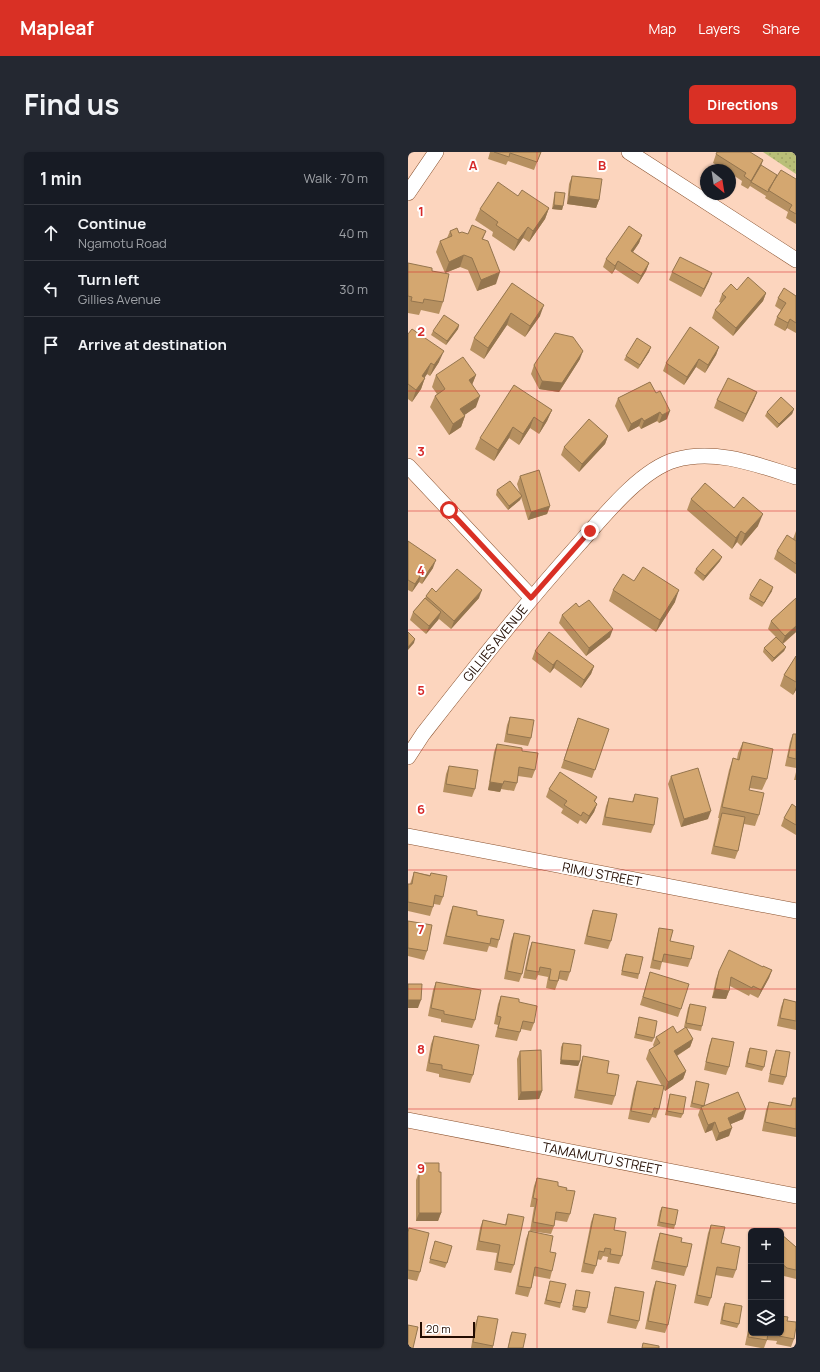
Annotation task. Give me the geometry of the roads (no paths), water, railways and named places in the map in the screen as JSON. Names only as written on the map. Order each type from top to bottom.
[{"type":"street","points":[[408,193],[436,152]]},
{"type":"street","points":[[630,152],[796,260]]},
{"type":"street","name":"GILLIES AVENUE","points":[[408,757],[424,734],[531,598],[610,509],[656,467],[675,460],[696,456],[718,457],[748,461],[796,477]]},
{"type":"street","points":[[408,466],[531,598]]},
{"type":"street","name":"RIMU STREET","points":[[408,836],[796,911]]},
{"type":"street","name":"TAMAMUTU STREET","points":[[408,1120],[796,1196]]}]
